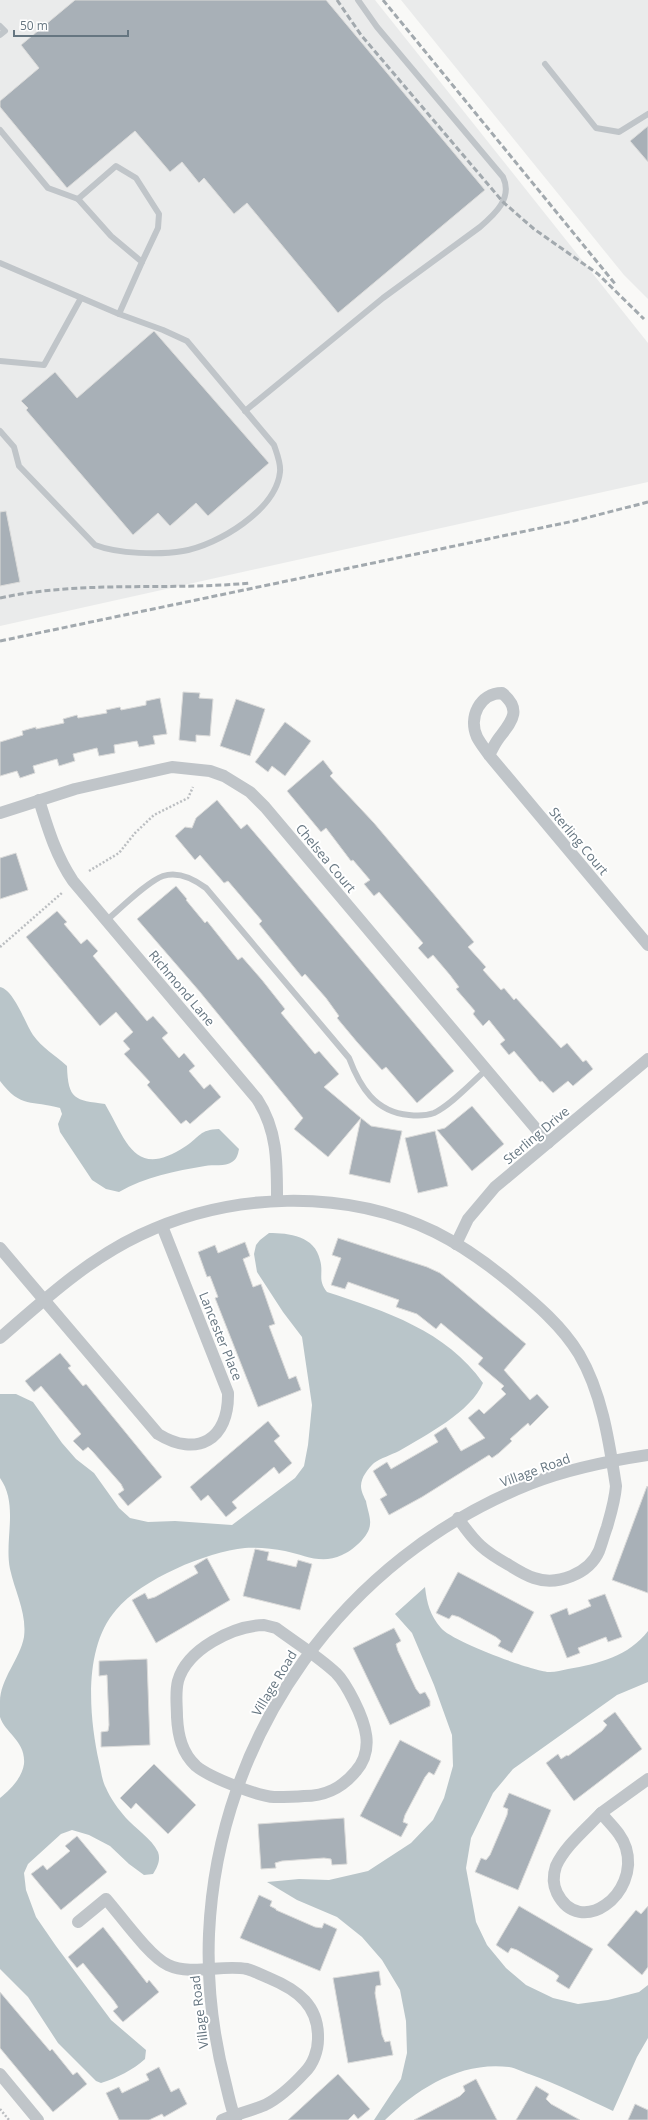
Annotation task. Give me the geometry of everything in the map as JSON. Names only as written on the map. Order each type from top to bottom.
[{"type":"street","name":"Sterling Court","points":[[490,755],[498,740],[512,722],[514,714],[512,704],[502,693],[494,693],[486,697],[478,704],[474,724],[477,736],[490,755],[648,944]]},
{"type":"street","name":"Chelsea Court","points":[[0,812],[75,789],[172,767],[210,770],[240,785],[265,807],[548,1143]]},
{"type":"street","name":"Richmond Lane","points":[[40,800],[62,865],[257,1099],[264,1111],[275,1144],[277,1201]]},
{"type":"street","name":"Sterling Drive","points":[[456,1244],[468,1219],[495,1187],[648,1059]]},
{"type":"street","points":[[0,1338],[74,1276],[110,1251],[141,1234],[162,1226],[198,1214],[229,1206],[259,1201],[293,1200],[326,1203],[385,1214],[434,1232],[480,1259],[527,1297],[563,1332],[578,1353],[590,1375],[599,1400],[616,1486],[616,1499],[599,1552],[587,1567],[560,1580],[546,1580],[525,1574],[489,1554],[472,1540],[458,1518]]},
{"type":"street","name":"Lancester Place","points":[[0,1248],[158,1434],[170,1442],[195,1445],[206,1442],[216,1433],[225,1421],[229,1407],[228,1393],[162,1226]]},
{"type":"street","name":"Village Road","points":[[235,2118],[219,2058],[211,2012],[208,1969],[210,1911],[215,1870],[224,1829],[238,1786],[265,1723],[309,1652],[355,1598],[386,1570],[422,1541],[458,1518],[484,1504],[531,1484],[569,1471],[612,1461],[648,1455]]},
{"type":"street","points":[[264,1625],[276,1628],[309,1652],[336,1673],[346,1685],[363,1720],[367,1736],[366,1753],[360,1767],[339,1788],[315,1796],[273,1797],[208,1775],[187,1756],[177,1729],[176,1693],[178,1681],[183,1669],[200,1650],[235,1630],[249,1626],[264,1625]]},
{"type":"street","points":[[602,1813],[620,1836],[626,1848],[628,1861],[627,1872],[623,1886],[608,1905],[599,1910],[588,1912],[578,1911],[569,1906],[560,1898],[555,1889],[555,1868],[560,1859],[581,1833],[602,1813],[648,1779]]},
{"type":"street","points":[[78,1922],[106,1899],[161,1961],[179,1969],[248,1969],[298,1992],[309,2003],[316,2017],[318,2044],[314,2059],[306,2072],[276,2098],[264,2105],[235,2118],[222,2120]]},
{"type":"street","points":[[0,2074],[38,2120]]},
{"type":"lane","points":[[245,411],[383,298],[480,227],[493,216],[504,202],[507,185],[503,177],[377,27],[358,0]]},
{"type":"lane","points":[[0,26],[4,31],[0,35]]},
{"type":"lane","points":[[545,64],[596,128],[619,132],[648,114]]},
{"type":"lane","points":[[0,130],[48,188],[78,198],[110,236],[142,262]]},
{"type":"lane","points":[[78,198],[116,166],[136,178],[159,214],[158,228],[119,314]]},
{"type":"lane","points":[[0,263],[119,314],[163,330],[187,341],[274,445],[279,458],[280,472],[270,498],[260,510],[213,542],[184,551],[150,552],[104,548],[96,545],[19,466],[14,447],[0,431]]},
{"type":"lane","points":[[0,361],[44,365],[81,298]]},
{"type":"lane","points":[[107,920],[150,884],[163,876],[176,875],[197,881],[206,888],[349,1058],[358,1081],[367,1094],[392,1112],[420,1116],[433,1113],[444,1106],[486,1070]]},
{"type":"path","points":[[89,871],[119,853],[135,833],[154,815],[188,798],[193,787]]},
{"type":"path","points":[[0,947],[63,892]]},
{"type":"path","points":[[0,2109],[9,2120]]},
{"type":"shaded area","points":[[0,0],[375,0],[648,343],[648,482],[0,626]]},
{"type":"shaded area","points":[[401,0],[648,0],[648,299],[624,275]]},
{"type":"shaded area","points":[[0,987],[5,989],[10,994],[37,1040],[67,1066],[69,1086],[75,1096],[87,1101],[105,1104],[127,1143],[135,1152],[144,1158],[155,1159],[169,1156],[186,1146],[204,1132],[219,1129],[239,1149],[238,1155],[229,1164],[208,1165],[160,1175],[139,1182],[119,1192],[106,1189],[92,1180],[60,1132],[58,1124],[62,1114],[60,1108],[21,1100],[7,1090],[0,1081]]},
{"type":"shaded area","points":[[269,1233],[293,1235],[307,1241],[317,1252],[321,1265],[321,1280],[327,1292],[392,1315],[433,1336],[452,1350],[468,1365],[483,1383],[469,1404],[447,1422],[399,1451],[377,1461],[367,1471],[362,1479],[361,1486],[369,1516],[369,1529],[364,1538],[351,1550],[334,1558],[327,1559],[313,1558],[265,1548],[245,1548],[212,1555],[176,1569],[142,1588],[127,1599],[116,1610],[105,1626],[98,1643],[93,1663],[91,1683],[93,1724],[102,1775],[112,1800],[126,1818],[148,1838],[155,1847],[159,1855],[158,1864],[153,1874],[144,1875],[129,1864],[110,1846],[89,1835],[72,1830],[61,1834],[28,1864],[24,1873],[26,1890],[36,1917],[111,2020],[146,2050],[145,2059],[135,2067],[119,2076],[101,2083],[96,2081],[58,2043],[28,1997],[0,1969],[0,1798],[21,1774],[24,1764],[24,1756],[19,1743],[6,1728],[0,1717],[0,1702],[3,1685],[22,1645],[24,1637],[24,1619],[10,1569],[9,1499],[6,1488],[0,1478],[0,1394],[16,1394],[33,1402],[62,1443],[76,1459],[94,1473],[119,1508],[130,1518],[148,1522],[175,1521],[232,1525],[295,1478],[304,1466],[308,1445],[312,1405],[302,1337],[283,1312],[257,1272],[254,1254],[256,1245]]},
{"type":"shaded area","points":[[425,1587],[428,1604],[432,1614],[441,1628],[448,1634],[493,1655],[541,1671],[557,1671],[612,1658],[632,1647],[648,1631],[648,1682],[617,1695],[513,1769],[493,1793],[471,1838],[466,1868],[476,1922],[487,1945],[506,1968],[526,1985],[553,1998],[578,2004],[608,2000],[639,1992],[648,1985],[648,2038],[637,2057],[613,2111],[517,2069],[491,2066],[474,2068],[441,2079],[412,2097],[385,2120],[374,2120],[401,2079],[407,2053],[406,2021],[400,1990],[382,1960],[362,1937],[337,1917],[297,1900],[267,1882],[299,1879],[329,1880],[368,1871],[411,1843],[433,1820],[444,1798],[453,1766],[452,1735],[434,1685],[412,1633],[395,1614]]},
{"type":"building","points":[[75,0],[326,0],[485,190],[338,313],[247,203],[234,214],[204,178],[199,183],[182,162],[170,172],[135,131],[67,188],[0,107],[0,101],[39,68],[21,45]]},
{"type":"building","points":[[648,126],[648,162],[630,141]]},
{"type":"building","points":[[154,331],[269,463],[208,516],[196,503],[170,526],[158,513],[133,535],[26,410],[28,408],[21,401],[55,372],[77,398]]},
{"type":"building","points":[[6,511],[20,582],[0,586],[0,512]]},
{"type":"building","points":[[183,692],[200,693],[199,698],[213,699],[210,736],[196,735],[196,742],[179,740]]},
{"type":"building","points":[[160,698],[167,734],[153,736],[155,744],[139,747],[137,741],[114,745],[115,753],[99,756],[97,748],[73,754],[75,761],[59,766],[57,759],[33,766],[35,773],[20,778],[17,771],[0,776],[0,742],[23,735],[22,731],[36,727],[36,729],[64,723],[63,719],[77,715],[78,718],[107,713],[106,710],[120,707],[121,710],[146,705],[146,701]]},
{"type":"building","points":[[236,699],[265,709],[250,756],[220,746]]},
{"type":"building","points":[[285,722],[311,741],[285,776],[272,766],[268,772],[255,762]]},
{"type":"building","points":[[323,760],[333,773],[330,776],[374,823],[474,942],[468,947],[486,967],[483,970],[501,990],[504,988],[514,1000],[516,998],[561,1048],[567,1043],[583,1062],[586,1060],[593,1069],[573,1086],[568,1081],[553,1093],[542,1081],[540,1082],[514,1051],[509,1055],[500,1044],[505,1040],[489,1020],[483,1026],[473,1014],[475,1011],[456,989],[459,987],[450,975],[433,955],[428,959],[418,948],[423,943],[379,892],[374,896],[364,884],[370,880],[353,860],[351,861],[326,828],[321,832],[287,791]]},
{"type":"building","points":[[217,800],[241,829],[247,824],[454,1071],[417,1103],[386,1067],[382,1070],[357,1042],[337,1018],[339,1016],[326,998],[305,974],[302,977],[259,924],[262,921],[228,881],[224,883],[200,855],[195,860],[175,836],[185,827],[192,828],[196,818]]},
{"type":"building","points":[[16,853],[28,890],[0,899],[0,858]]},
{"type":"building","points":[[176,886],[205,923],[207,921],[238,960],[242,957],[262,980],[285,1009],[281,1013],[315,1054],[319,1051],[339,1074],[324,1087],[361,1118],[328,1157],[294,1129],[303,1118],[200,992],[137,919]]},
{"type":"building","points":[[57,911],[67,922],[64,924],[81,944],[87,939],[98,951],[93,956],[147,1021],[153,1016],[168,1033],[162,1038],[179,1058],[184,1053],[195,1066],[189,1071],[204,1089],[210,1084],[221,1097],[190,1124],[186,1120],[181,1124],[147,1085],[150,1082],[124,1054],[130,1049],[123,1041],[133,1032],[116,1012],[100,1026],[26,937]]},
{"type":"building","points":[[472,1106],[504,1144],[472,1171],[437,1130],[445,1128]]},
{"type":"building","points":[[361,1118],[371,1126],[402,1131],[390,1183],[349,1174]]},
{"type":"building","points":[[435,1131],[448,1186],[418,1193],[405,1138]]},
{"type":"building","points":[[338,1238],[427,1267],[440,1273],[454,1284],[526,1344],[504,1370],[530,1400],[537,1394],[549,1407],[530,1426],[528,1423],[510,1439],[512,1441],[492,1458],[489,1455],[422,1497],[389,1515],[380,1499],[387,1495],[373,1471],[387,1462],[391,1469],[438,1442],[434,1435],[446,1427],[461,1451],[485,1438],[468,1418],[479,1409],[484,1414],[506,1394],[501,1389],[504,1386],[478,1364],[483,1358],[441,1323],[436,1329],[417,1314],[396,1307],[399,1300],[348,1282],[345,1289],[331,1285],[341,1258],[332,1255]]},
{"type":"building","points":[[245,1242],[250,1256],[243,1259],[253,1287],[261,1284],[275,1324],[269,1326],[289,1379],[296,1376],[301,1390],[258,1407],[215,1298],[218,1297],[210,1276],[207,1277],[198,1252],[215,1245],[218,1253]]},
{"type":"building","points":[[60,1353],[71,1366],[68,1368],[83,1386],[86,1384],[162,1477],[128,1506],[118,1494],[124,1490],[121,1484],[88,1447],[83,1451],[73,1441],[81,1434],[41,1386],[34,1392],[25,1381]]},
{"type":"building","points":[[268,1421],[280,1436],[274,1441],[292,1463],[279,1474],[274,1467],[232,1502],[237,1508],[226,1517],[208,1495],[201,1501],[190,1487]]},
{"type":"building","points":[[647,1486],[648,1487],[648,1593],[612,1580]]},
{"type":"building","points":[[255,1549],[269,1552],[267,1560],[296,1567],[298,1560],[312,1564],[300,1610],[243,1596]]},
{"type":"building","points":[[207,1558],[230,1600],[156,1643],[132,1600],[145,1593],[148,1599],[155,1597],[198,1573],[194,1566]]},
{"type":"building","points":[[458,1572],[534,1612],[512,1653],[498,1646],[501,1641],[496,1637],[459,1617],[452,1615],[449,1619],[436,1613]]},
{"type":"building","points":[[605,1594],[622,1637],[608,1642],[606,1637],[578,1648],[580,1653],[567,1658],[550,1615],[567,1608],[569,1615],[591,1606],[588,1600]]},
{"type":"building","points":[[394,1628],[401,1641],[396,1644],[398,1651],[416,1689],[420,1694],[425,1692],[430,1701],[430,1706],[390,1725],[353,1648]]},
{"type":"building","points":[[147,1659],[150,1745],[101,1747],[101,1732],[108,1731],[109,1725],[107,1675],[99,1676],[99,1661]]},
{"type":"building","points":[[615,1712],[642,1749],[574,1801],[546,1763],[558,1754],[561,1759],[567,1755],[568,1756],[602,1731],[607,1725],[603,1721]]},
{"type":"building","points":[[400,1740],[441,1761],[434,1775],[429,1772],[425,1777],[405,1815],[403,1822],[408,1824],[401,1837],[360,1816]]},
{"type":"building","points":[[154,1764],[196,1805],[168,1834],[136,1803],[131,1809],[120,1798]]},
{"type":"building","points":[[509,1793],[551,1810],[518,1890],[475,1872],[481,1858],[486,1860],[490,1855],[507,1815],[508,1809],[503,1807]]},
{"type":"building","points":[[344,1818],[347,1864],[332,1865],[331,1859],[324,1858],[282,1861],[275,1863],[276,1868],[261,1869],[258,1824]]},
{"type":"building","points":[[77,1836],[107,1872],[61,1910],[31,1874],[43,1865],[47,1870],[70,1851],[65,1846]]},
{"type":"building","points":[[259,1895],[272,1901],[270,1906],[276,1910],[315,1927],[322,1928],[324,1923],[337,1929],[320,1971],[240,1938]]},
{"type":"building","points":[[519,1906],[593,1949],[569,1989],[556,1981],[559,1976],[554,1972],[517,1950],[511,1948],[508,1953],[496,1945]]},
{"type":"building","points":[[648,1906],[648,1967],[642,1975],[607,1945],[636,1910],[641,1914]]},
{"type":"building","points":[[103,1927],[147,1983],[149,1980],[159,1992],[123,2022],[113,2011],[118,2007],[114,2001],[83,1963],[77,1968],[68,1957]]},
{"type":"building","points":[[379,1971],[381,1985],[376,1986],[375,1993],[382,2035],[385,2042],[390,2041],[393,2055],[348,2063],[333,1978]]},
{"type":"building","points":[[0,1992],[50,2051],[52,2049],[73,2075],[77,2072],[87,2084],[53,2112],[0,2048]]},
{"type":"building","points":[[159,2067],[171,2092],[179,2088],[187,2104],[164,2117],[162,2114],[149,2120],[119,2120],[106,2093],[119,2087],[122,2093],[149,2080],[146,2074]]},
{"type":"building","points":[[338,2074],[370,2109],[358,2119],[354,2114],[348,2120],[288,2120]]},
{"type":"building","points":[[476,2079],[497,2120],[414,2120],[460,2096],[465,2091],[463,2086]]},
{"type":"building","points":[[536,2086],[549,2094],[546,2099],[551,2104],[580,2120],[516,2120]]},
{"type":"building","points":[[635,2104],[648,2110],[648,2120],[628,2120]]},
{"type":"railway","points":[[337,0],[361,35],[503,202],[534,229],[598,274],[644,319]]},
{"type":"railway","points":[[383,0],[616,285]]},
{"type":"railway","points":[[0,641],[574,521],[648,502]]},
{"type":"railway","points":[[0,598],[62,589],[93,587],[187,586],[250,583]]}]
